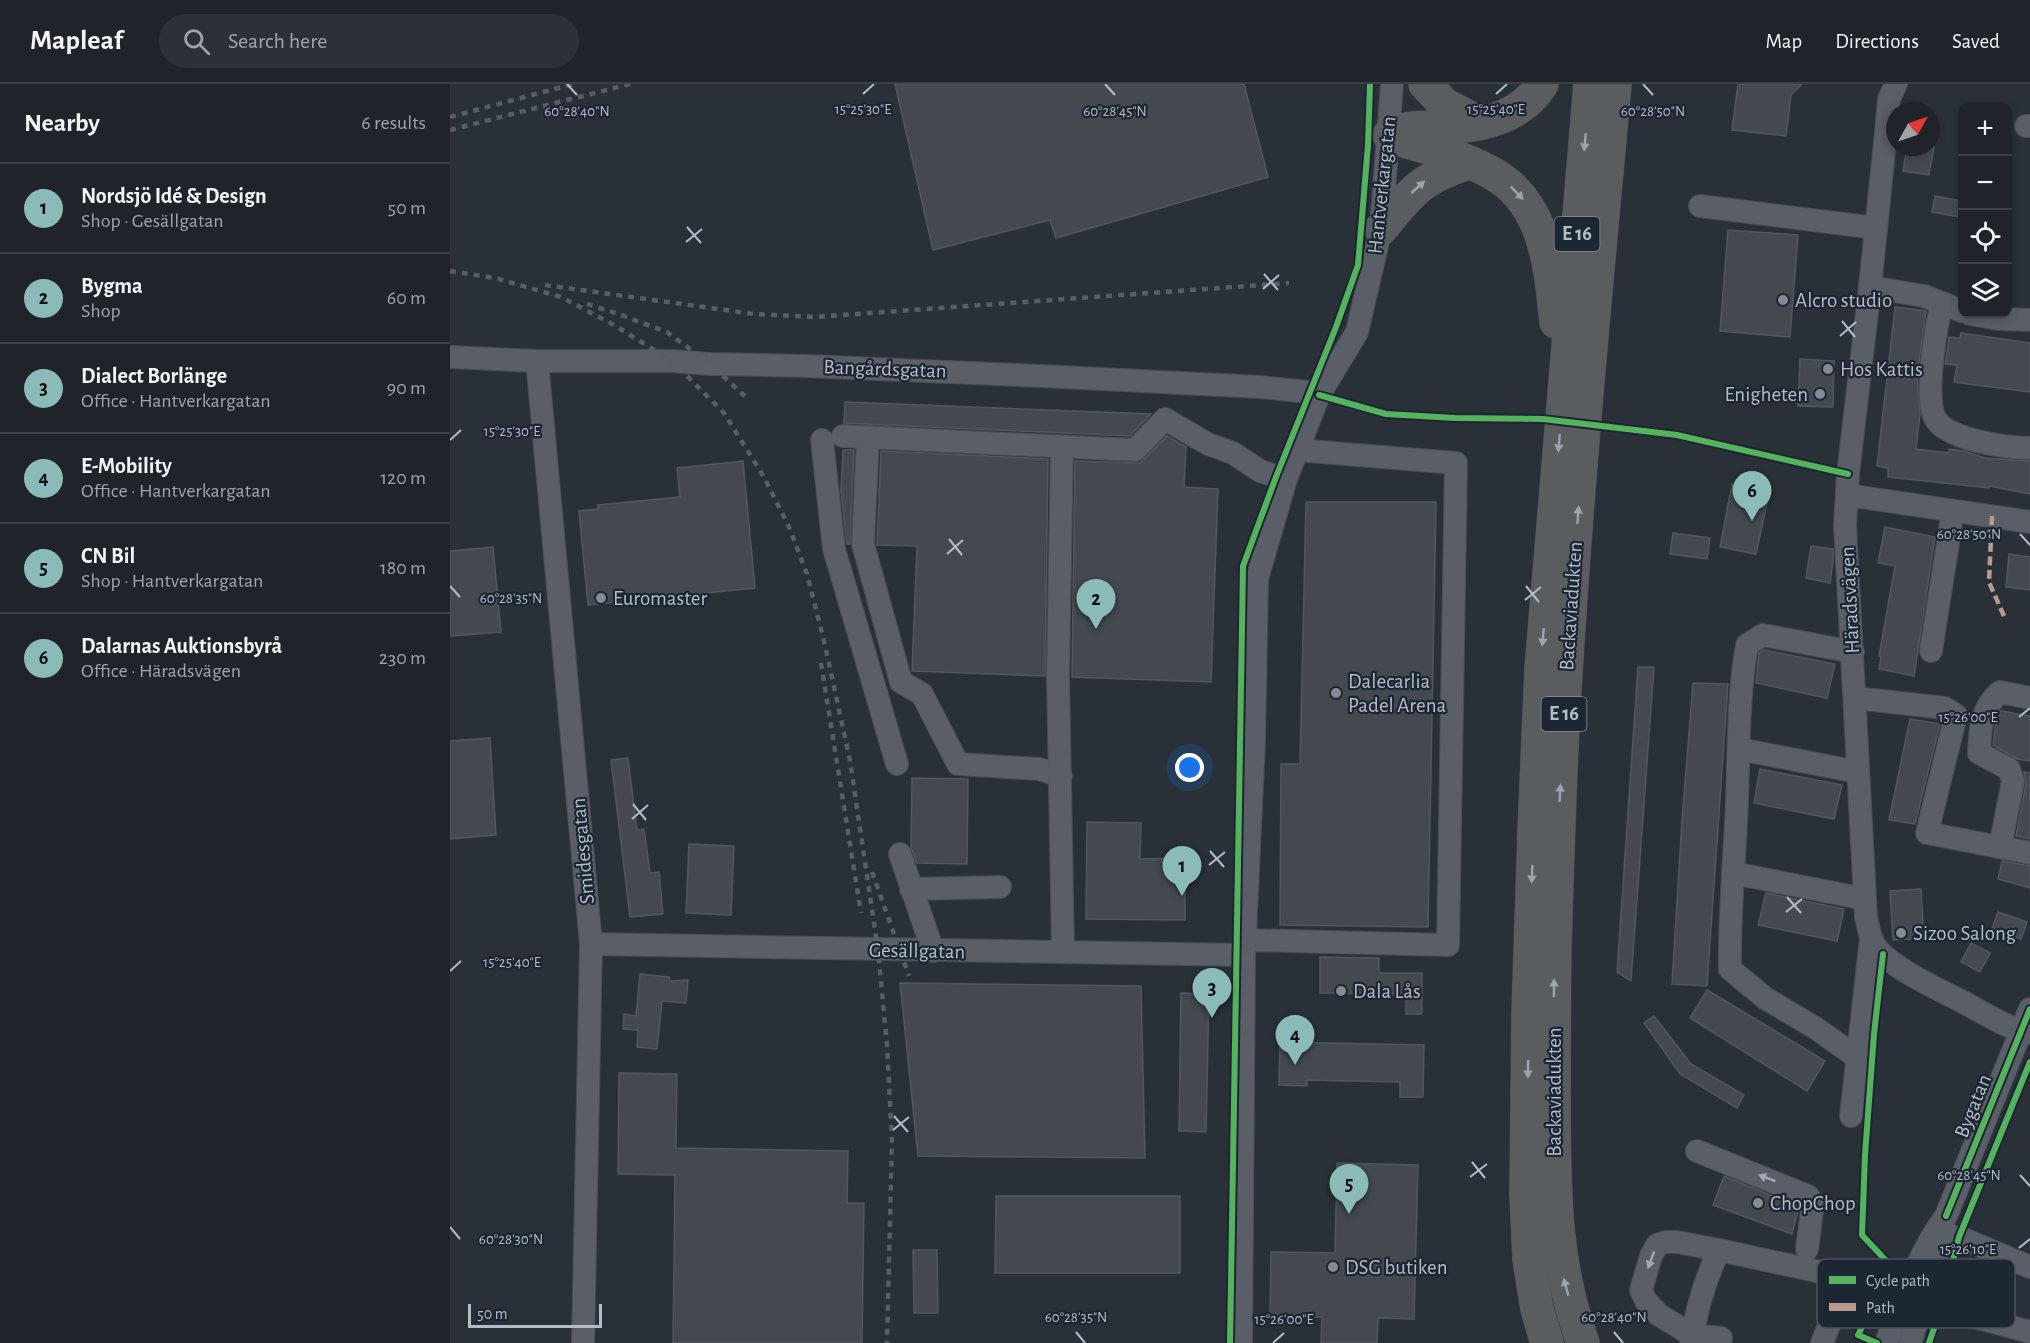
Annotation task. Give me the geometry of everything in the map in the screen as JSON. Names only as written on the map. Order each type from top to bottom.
[{"type":"highway","points":[[1425,84],[1444,104],[1480,123]]},
{"type":"highway","points":[[1389,135],[1407,129],[1452,127],[1496,120],[1516,111],[1538,91],[1542,84]]},
{"type":"highway","name":"Backaviadukten","points":[[1547,1343],[1537,1310],[1529,1259],[1526,1193],[1528,1014],[1541,669],[1590,84]]},
{"type":"highway","name":"Backaviadukten","points":[[1583,1343],[1563,1278],[1555,1199],[1554,1014],[1558,838],[1566,673],[1588,386],[1615,84]]},
{"type":"highway","points":[[1389,135],[1489,171],[1522,198],[1541,232],[1552,291],[1564,384]]},
{"type":"highway","points":[[1381,229],[1415,189],[1426,180],[1448,169],[1468,163]]},
{"type":"street","name":"Hantverkargatan","points":[[1241,1343],[1245,948],[1254,741],[1257,579],[1286,479],[1318,395],[1357,332],[1381,229],[1392,84]]},
{"type":"street","name":"Häradsvägen","points":[[1851,1116],[1871,938],[1866,917],[1845,525],[1889,99],[1896,84]]},
{"type":"street","points":[[1700,206],[1876,228]]},
{"type":"street","points":[[1870,287],[1924,296],[1952,307],[1936,325],[1930,393],[1935,419],[1952,434],[1984,442],[2030,448]]},
{"type":"street","points":[[1989,318],[2030,320]]},
{"type":"street","name":"Bangårdsgatan","points":[[450,357],[537,361],[672,361],[1019,375],[1260,387],[1318,395]]},
{"type":"street","name":"Smidesgatan","points":[[537,361],[591,944],[583,1343]]},
{"type":"street","points":[[897,765],[834,549],[832,438],[868,437],[1135,450],[1165,419],[1208,444],[1233,453],[1260,471],[1286,479]]},
{"type":"street","points":[[868,437],[863,544],[901,682],[922,694],[958,764],[1039,769],[1061,776]]},
{"type":"street","points":[[1062,447],[1058,676],[1063,952]]},
{"type":"street","name":"Gesällgatan","points":[[591,944],[1063,952],[1448,945],[1456,463],[1296,450]]},
{"type":"street","points":[[1847,495],[2030,522]]},
{"type":"street","points":[[1931,651],[1953,511]]},
{"type":"street","points":[[1853,652],[1763,635],[1747,645],[1741,680],[1730,969],[1765,998],[1817,1029],[1858,1058]]},
{"type":"street","points":[[2000,847],[2013,781],[2009,769],[1979,753],[1983,716],[1990,701],[2000,692],[2030,698]]},
{"type":"street","points":[[1855,698],[1945,708],[1956,715],[1927,833],[2030,853]]},
{"type":"street","points":[[1739,749],[1858,772]]},
{"type":"street","points":[[900,854],[933,951]]},
{"type":"street","points":[[1733,873],[1865,899]]},
{"type":"street","points":[[911,889],[1000,887]]},
{"type":"street","points":[[1871,938],[1879,951],[1921,981],[2026,1032]]},
{"type":"street","name":"Bygatan","points":[[1925,1259],[1932,1234],[1946,1216],[2026,1032],[2030,1009]]},
{"type":"street","points":[[1696,1151],[1808,1196],[1813,1203],[1807,1249]]},
{"type":"street","points":[[1959,1237],[2011,1259]]},
{"type":"street","points":[[1722,1338],[1691,1339],[1659,1315],[1646,1301],[1641,1290],[1657,1245],[1677,1242],[1817,1271]]},
{"type":"street","points":[[1691,1339],[1696,1312],[1719,1250]]},
{"type":"street","points":[[2015,1261],[2030,1267]]},
{"type":"street","points":[[1822,1343],[1828,1328]]},
{"type":"street","name":"Bygatan","points":[[1886,1343],[1896,1328]]},
{"type":"street","name":"Bygatan","points":[[1910,1343],[1911,1328]]},
{"type":"street","points":[[2015,1328],[2030,1332]]},
{"type":"building","points":[[895,84],[1244,84],[1268,177],[1056,238],[1050,220],[933,250]]},
{"type":"building","points":[[1738,84],[1802,84],[1791,95],[1786,136],[1732,130]]},
{"type":"building","points":[[1906,156],[1932,156],[1929,175],[1903,171]]},
{"type":"building","points":[[1935,196],[1958,200],[1958,217],[1932,212]]},
{"type":"building","points":[[1728,230],[1798,235],[1790,337],[1720,331]]},
{"type":"building","points":[[1895,307],[1926,311],[1917,377],[1920,414],[1916,449],[1949,453],[1949,449],[1985,458],[2030,461],[2030,494],[1989,486],[1989,488],[1888,477],[1888,468],[1877,466]]},
{"type":"building","points":[[1961,333],[2030,343],[2030,392],[1954,382],[1957,365],[1945,364],[1949,337],[1960,338]]},
{"type":"building","points":[[1800,359],[1834,361],[1833,407],[1798,406]]},
{"type":"building","points":[[845,402],[1151,414],[1130,436],[844,423]]},
{"type":"building","points":[[1167,436],[1186,447],[1184,487],[1218,489],[1211,682],[1072,677],[1075,461],[1140,463]]},
{"type":"building","points":[[843,450],[854,450],[850,544],[847,544],[841,491]]},
{"type":"building","points":[[881,451],[1048,459],[1045,676],[912,671],[917,546],[877,545]]},
{"type":"building","points":[[743,461],[755,588],[588,605],[579,511],[598,509],[598,505],[680,497],[677,468]]},
{"type":"building","points":[[1732,484],[1770,490],[1756,554],[1720,547]]},
{"type":"building","points":[[1306,502],[1436,502],[1428,927],[1280,925],[1281,764],[1300,764]]},
{"type":"building","points":[[1885,527],[1935,537],[1914,676],[1879,669],[1881,657],[1879,656],[1895,566],[1878,563]]},
{"type":"building","points":[[1673,533],[1710,538],[1707,559],[1670,554]]},
{"type":"building","points":[[1811,546],[1833,549],[1830,583],[1806,578]]},
{"type":"building","points":[[493,547],[501,632],[450,636],[450,551]]},
{"type":"building","points":[[2009,554],[2030,557],[2030,590],[2006,587]]},
{"type":"building","points":[[1764,650],[1835,664],[1827,698],[1756,683],[1759,653]]},
{"type":"building","points":[[1638,667],[1654,667],[1631,981],[1617,972]]},
{"type":"building","points":[[1693,683],[1728,684],[1707,986],[1672,984]]},
{"type":"building","points":[[2001,711],[2030,716],[2030,761],[2017,759],[1993,745],[1996,721]]},
{"type":"building","points":[[1910,719],[1940,724],[1915,824],[1889,820]]},
{"type":"building","points":[[490,738],[496,835],[450,839],[450,741]]},
{"type":"building","points":[[628,758],[637,830],[644,829],[650,873],[659,872],[663,914],[630,917],[611,760]]},
{"type":"building","points":[[1760,769],[1842,785],[1834,819],[1754,803]]},
{"type":"building","points":[[2024,772],[2030,773],[2030,839],[2016,836],[2026,784]]},
{"type":"building","points":[[912,778],[968,779],[967,864],[917,863],[911,847]]},
{"type":"building","points":[[1087,822],[1141,823],[1140,859],[1185,858],[1185,920],[1086,919]]},
{"type":"building","points":[[689,844],[734,846],[731,915],[686,913]]},
{"type":"building","points":[[2002,861],[2030,866],[2030,888],[1998,879]]},
{"type":"building","points":[[1921,889],[1924,938],[1893,940],[1890,891]]},
{"type":"building","points":[[1766,893],[1844,909],[1837,941],[1758,925]]},
{"type":"building","points":[[1998,912],[2027,922],[2021,939],[1992,929]]},
{"type":"building","points":[[1971,943],[1990,953],[1980,972],[1961,962]]},
{"type":"building","points":[[1320,957],[1379,958],[1379,973],[1422,973],[1422,1014],[1406,1014],[1406,994],[1320,993]]},
{"type":"building","points":[[640,974],[669,977],[670,981],[688,980],[686,1003],[662,1001],[657,1049],[637,1047],[638,1030],[623,1029],[624,1014],[636,1016]]},
{"type":"building","points":[[900,983],[1141,986],[1145,1158],[918,1156]]},
{"type":"building","points":[[1707,990],[1825,1061],[1807,1091],[1690,1018]]},
{"type":"building","points":[[1181,993],[1209,994],[1206,1132],[1179,1131]]},
{"type":"building","points":[[1654,1016],[1691,1064],[1744,1095],[1737,1108],[1680,1074],[1644,1023]]},
{"type":"building","points":[[1280,1042],[1424,1045],[1423,1097],[1400,1097],[1400,1082],[1307,1080],[1307,1086],[1279,1085]]},
{"type":"building","points":[[619,1073],[677,1074],[676,1148],[848,1151],[847,1203],[864,1203],[862,1343],[673,1343],[675,1175],[618,1174]]},
{"type":"building","points":[[1337,1163],[1418,1165],[1414,1319],[1378,1318],[1377,1343],[1321,1343],[1322,1317],[1270,1316],[1271,1252],[1335,1253]]},
{"type":"building","name":"ChopChop","points":[[1724,1176],[1799,1207],[1792,1234],[1713,1205]]},
{"type":"building","points":[[996,1196],[1180,1196],[1180,1273],[995,1273]]},
{"type":"building","points":[[913,1250],[937,1250],[938,1313],[914,1313]]},
{"type":"railway","points":[[450,117],[573,84]]},
{"type":"railway","points":[[450,130],[630,84]]},
{"type":"railway","points":[[450,271],[495,278],[561,297],[614,325],[672,361],[724,413],[764,477],[789,527],[807,574],[850,761],[878,950],[887,1045],[892,1140],[887,1343]]},
{"type":"railway","points":[[545,285],[754,314],[815,317],[1289,283]]},
{"type":"railway","points":[[587,304],[667,332],[710,364],[748,399]]},
{"type":"railway","points":[[821,663],[861,913]]},
{"type":"railway","points":[[872,872],[909,976]]},
{"type":"marked path","points":[[1992,516],[1989,582],[2004,616]]},
{"type":"cycle path","points":[[1230,1343],[1243,566],[1358,265],[1368,145],[1370,84]]},
{"type":"cycle path","points":[[1319,395],[1386,414],[1455,418],[1543,419],[1677,435],[1848,474]]},
{"type":"cycle path","points":[[1883,954],[1874,1034],[1862,1235],[1884,1259]]},
{"type":"cycle path","points":[[1946,1216],[2030,1009]]},
{"type":"cycle path","points":[[1953,1259],[1959,1237],[2030,1062]]},
{"type":"cycle path","points":[[1862,1328],[1858,1335],[1877,1343]]},
{"type":"cycle path","points":[[1929,1343],[1934,1328]]},
{"type":"place","name":"Alcro studio","points":[[1783,300]]},
{"type":"place","name":"Hos Kattis","points":[[1828,369]]},
{"type":"place","name":"Enigheten","points":[[1820,394]]},
{"type":"place","name":"Dalarnas Auktionsbyrå","points":[[1752,521]]},
{"type":"place","name":"Euromaster","points":[[601,598]]},
{"type":"place","name":"Bygma","points":[[1096,629]]},
{"type":"place","name":"Dalecarlia Padel Arena","points":[[1336,693]]},
{"type":"place","name":"Nordsjö Idé & Design","points":[[1182,896]]},
{"type":"place","name":"Sizoo Salong","points":[[1901,933]]},
{"type":"place","name":"Dala Lås","points":[[1341,991]]},
{"type":"place","name":"Dialect Borlänge","points":[[1212,1018]]},
{"type":"place","name":"E-Mobility","points":[[1295,1065]]},
{"type":"place","name":"ChopChop","points":[[1758,1203]]},
{"type":"place","name":"CN Bil","points":[[1349,1214]]},
{"type":"place","name":"DSG butiken","points":[[1333,1267]]}]
